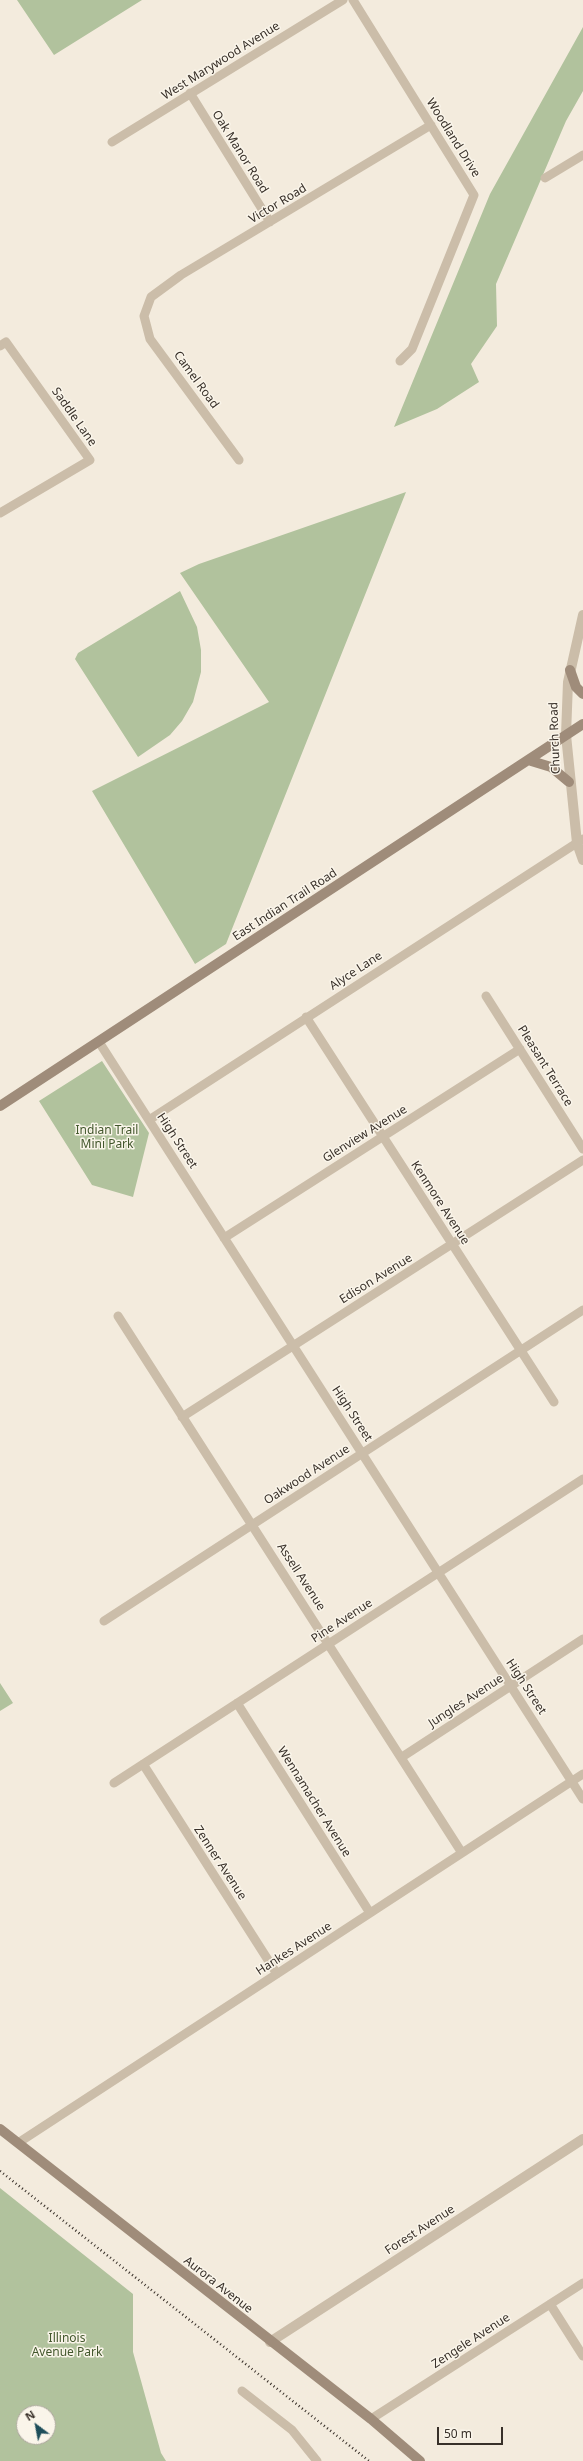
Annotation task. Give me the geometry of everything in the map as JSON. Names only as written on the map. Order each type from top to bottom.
[{"type":"main road","points":[[570,670],[576,687],[583,694]]},
{"type":"main road","name":"East Indian Trail Road","points":[[0,1106],[583,724]]},
{"type":"main road","points":[[528,760],[551,767],[569,782]]},
{"type":"main road","name":"Aurora Avenue","points":[[0,2129],[270,2342],[371,2419],[420,2461]]},
{"type":"street","name":"West Marywood Avenue","points":[[112,142],[343,0]]},
{"type":"street","name":"Woodland Drive","points":[[353,0],[474,195],[412,349],[400,361]]},
{"type":"street","name":"Oak Manor Road","points":[[190,94],[270,222]]},
{"type":"street","name":"Victor Road","points":[[145,310],[151,297],[160,288],[431,125]]},
{"type":"street","points":[[545,178],[583,155]]},
{"type":"street","name":"Camel Road","points":[[145,310],[145,326],[150,339],[240,460]]},
{"type":"street","name":"Saddle Lane","points":[[0,513],[90,460],[3,344]]},
{"type":"street","name":"Church Road","points":[[583,615],[570,670],[566,735],[569,782],[583,860]]},
{"type":"street","name":"Alyce Lane","points":[[149,1120],[580,841]]},
{"type":"street","name":"Pleasant Terrace","points":[[486,996],[583,1149]]},
{"type":"street","name":"Kenmore Avenue","points":[[306,1017],[554,1402]]},
{"type":"street","name":"High Street","points":[[99,1042],[583,1799]]},
{"type":"street","name":"Glenview Avenue","points":[[224,1238],[520,1049]]},
{"type":"street","name":"Edison Avenue","points":[[182,1417],[583,1160]]},
{"type":"street","name":"Oakwood Avenue","points":[[104,1621],[583,1310]]},
{"type":"street","name":"Assell Avenue","points":[[118,1316],[402,1757],[462,1853]]},
{"type":"street","name":"Pine Avenue","points":[[114,1783],[583,1479]]},
{"type":"street","name":"Jungles Avenue","points":[[402,1757],[583,1639]]},
{"type":"street","name":"Wennamacher Avenue","points":[[237,1703],[370,1913]]},
{"type":"street","name":"Zenner Avenue","points":[[143,1764],[277,1974]]},
{"type":"street","name":"Hankes Avenue","points":[[18,2143],[583,1774]]},
{"type":"street","name":"Forest Avenue","points":[[270,2342],[583,2139]]},
{"type":"street","name":"Zengele Avenue","points":[[371,2419],[583,2283]]},
{"type":"street","points":[[550,2304],[583,2356]]},
{"type":"street","points":[[242,2391],[292,2430],[317,2461]]},
{"type":"green space","points":[[17,0],[142,0],[54,55]]},
{"type":"green space","points":[[583,27],[583,91],[566,121],[496,284],[497,326],[471,364],[479,382],[437,409],[394,427],[490,194]]},
{"type":"green space","points":[[406,492],[226,944],[195,964],[92,791],[269,702],[180,573],[199,564]]},
{"type":"green space","points":[[180,591],[197,627],[201,650],[201,672],[193,702],[182,721],[170,735],[138,757],[75,659],[78,653]]},
{"type":"green space","name":"Indian Trail Mini Park","points":[[102,1061],[149,1133],[133,1197],[92,1185],[39,1101]]},
{"type":"green space","points":[[0,1683],[13,1703],[0,1711]]},
{"type":"green space","name":"Illinois Avenue Park","points":[[0,2188],[133,2294],[133,2352],[161,2453],[166,2461],[0,2461]]},
{"type":"railway","points":[[0,2171],[369,2461]]}]
